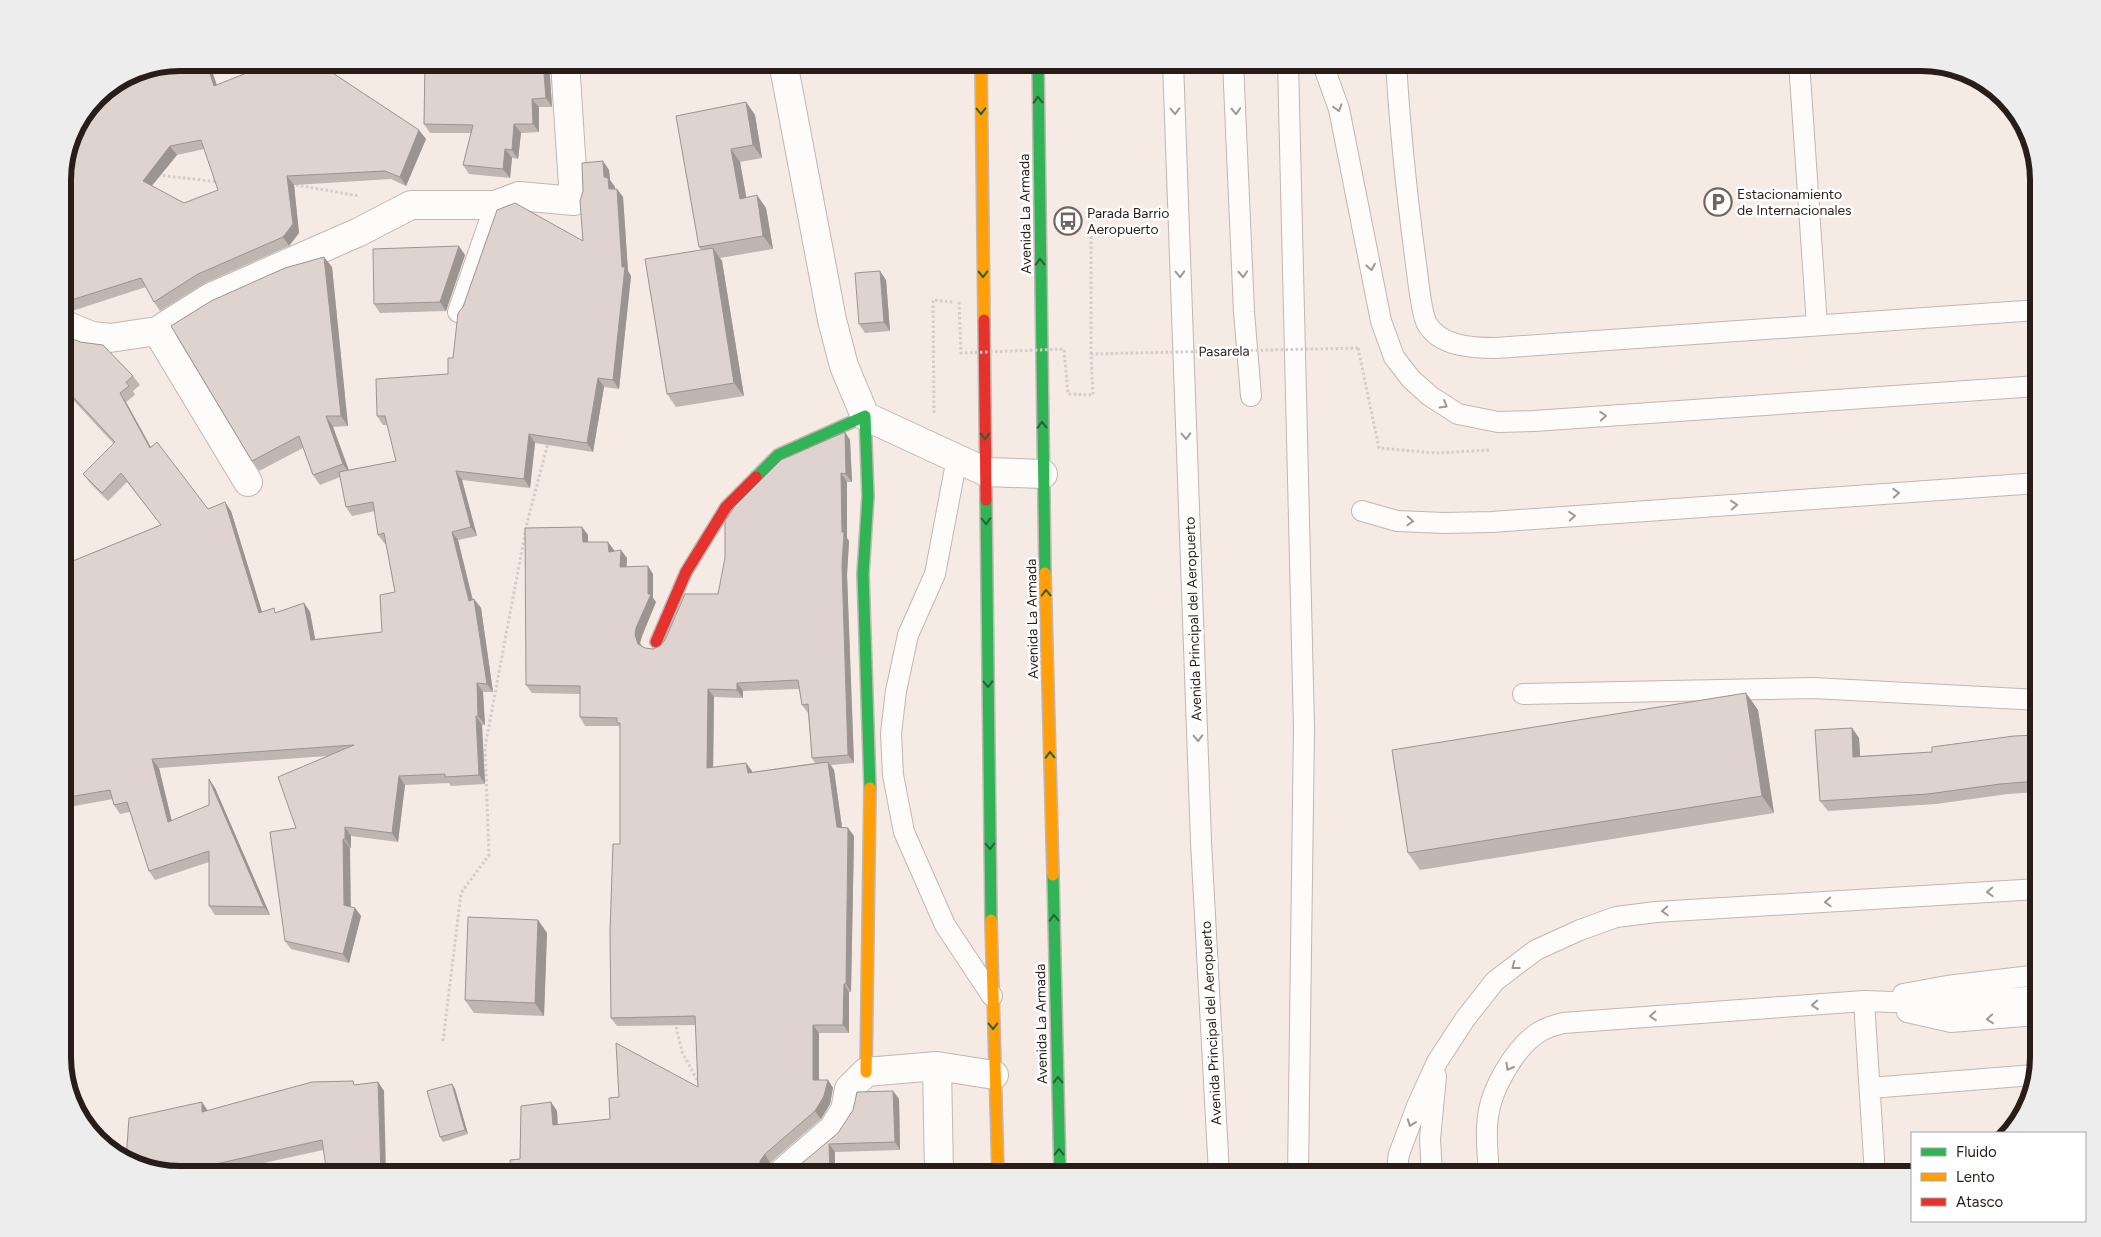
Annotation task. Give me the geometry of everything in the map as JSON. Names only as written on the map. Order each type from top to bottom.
[{"type":"main road","points":[[981,71],[992,996],[998,1166]]},
{"type":"main road","name":"Avenida La Armada","points":[[1038,71],[1043,474],[1060,1166]]},
{"type":"main road","points":[[656,642],[686,572],[726,506],[778,455],[865,416],[868,496],[863,574],[870,776],[866,1072]]},
{"type":"street","points":[[71,327],[92,336],[110,338],[157,331],[211,297],[359,232],[411,205],[494,205],[519,196],[574,201],[565,71]]},
{"type":"street","points":[[785,71],[832,320],[844,366],[865,416],[986,472],[1043,474]]},
{"type":"street","points":[[157,331],[248,482]]},
{"type":"street","points":[[936,1066],[939,1166]]},
{"type":"street","points":[[790,1166],[833,1129],[845,1110],[849,1089],[866,1072],[936,1066],[994,1075]]},
{"type":"lane","name":"Avenida Principal del Aeropuerto","points":[[1173,71],[1201,842],[1220,1166]]},
{"type":"lane","points":[[1233,71],[1244,312],[1251,396]]},
{"type":"lane","points":[[1288,71],[1304,728],[1298,1166]]},
{"type":"lane","points":[[1325,71],[1339,109],[1381,321],[1394,357],[1411,378],[1430,396],[1458,414],[1498,422],[1534,421],[2030,387]]},
{"type":"lane","points":[[1396,71],[1400,134],[1419,286],[1427,323],[1436,335],[1452,342],[1472,348],[1496,348],[2030,311]]},
{"type":"lane","points":[[1800,71],[1817,325]]},
{"type":"lane","points":[[458,312],[494,205]]},
{"type":"lane","points":[[946,453],[935,574],[908,635],[896,691],[891,733],[893,775],[904,832],[945,925],[992,996]]},
{"type":"lane","points":[[1362,511],[1397,521],[1444,523],[1492,522],[2030,484]]},
{"type":"lane","points":[[1523,694],[1813,688],[2030,700]]},
{"type":"lane","points":[[1397,1166],[1399,1154],[1416,1106],[1437,1062],[1465,1019],[1495,981],[1536,950],[1616,917],[1656,912],[2030,889]]},
{"type":"lane","points":[[1489,1166],[1487,1117],[1493,1093],[1512,1060],[1540,1031],[1563,1023],[1864,1001],[1947,986],[2030,976]]},
{"type":"lane","points":[[1864,1001],[1950,1004],[2030,997]]},
{"type":"lane","points":[[1864,1001],[1951,1022],[2030,1016]]},
{"type":"lane","points":[[1864,1001],[1875,1166]]},
{"type":"lane","points":[[1432,1166],[1430,1139],[1437,1062]]},
{"type":"lane","points":[[1870,1088],[2028,1075]]},
{"type":"path","points":[[150,174],[218,182],[227,180]]},
{"type":"path","points":[[285,183],[362,197]]},
{"type":"path","points":[[946,453],[933,300],[959,302],[961,353],[1064,349],[1068,394],[1093,394],[1091,354],[1092,204]]},
{"type":"path","name":"Pasarela","points":[[1091,354],[1358,348]]},
{"type":"path","points":[[443,1040],[461,893],[489,855],[485,746],[527,523],[550,439]]},
{"type":"path","points":[[674,1017],[682,1052],[704,1091]]},
{"type":"building","points":[[174,71],[209,71],[214,86],[252,71],[330,71],[419,130],[400,177],[385,171],[287,176],[293,224],[283,237],[198,274],[154,302],[141,278],[71,300],[71,174],[75,152],[83,132],[103,103],[132,83],[159,73]],"holes":[[[201,140],[218,190],[184,203],[143,181],[170,146]]]},
{"type":"building","points":[[425,71],[544,71],[546,98],[532,99],[533,124],[514,124],[512,150],[505,149],[503,169],[463,165],[473,125],[424,124]]},
{"type":"building","points":[[746,102],[753,145],[731,149],[740,199],[757,195],[763,236],[699,247],[676,116]]},
{"type":"building","points":[[603,161],[604,177],[608,178],[609,189],[617,189],[622,267],[625,267],[613,380],[598,378],[587,443],[529,434],[524,479],[456,471],[471,527],[452,532],[469,601],[474,599],[487,684],[477,683],[478,716],[476,716],[479,775],[445,777],[445,774],[399,776],[392,833],[345,827],[345,839],[343,839],[344,905],[355,908],[343,954],[285,941],[270,832],[296,828],[278,777],[354,745],[152,759],[168,822],[209,805],[209,779],[264,907],[209,906],[209,851],[149,871],[127,802],[114,805],[110,790],[71,797],[71,562],[161,525],[121,473],[102,493],[83,474],[115,442],[71,395],[71,338],[80,342],[103,345],[133,376],[126,382],[129,386],[120,393],[150,448],[157,442],[208,509],[225,502],[259,613],[274,608],[275,613],[304,603],[311,640],[382,632],[380,595],[395,592],[384,533],[378,535],[373,502],[346,507],[339,472],[396,461],[385,416],[377,416],[376,379],[448,374],[448,358],[453,358],[458,313],[463,307],[497,210],[515,203],[583,241],[580,201],[583,191],[582,163]]},
{"type":"building","points":[[459,246],[440,302],[374,304],[373,249]]},
{"type":"building","points":[[713,248],[734,383],[667,394],[645,259]]},
{"type":"building","points":[[324,257],[341,416],[326,416],[343,464],[313,475],[299,436],[252,461],[171,326],[211,301],[285,268]]},
{"type":"building","points":[[880,271],[884,322],[859,324],[855,273]]},
{"type":"building","points":[[845,432],[846,474],[841,473],[842,532],[844,532],[842,566],[848,755],[812,758],[808,704],[802,705],[798,680],[737,683],[737,690],[708,689],[707,768],[746,763],[748,773],[828,762],[837,827],[848,828],[846,984],[844,984],[843,1025],[813,1025],[813,1080],[828,1080],[824,1096],[815,1111],[765,1154],[760,1161],[760,1166],[510,1166],[510,1160],[520,1159],[521,1106],[551,1102],[553,1125],[610,1119],[609,1098],[619,1097],[616,1043],[698,1087],[695,1016],[611,1018],[610,932],[613,844],[620,844],[620,723],[617,723],[617,718],[580,717],[580,686],[526,685],[525,528],[582,527],[583,542],[608,542],[609,552],[621,550],[620,567],[648,566],[648,594],[651,594],[636,628],[635,635],[638,644],[645,648],[653,649],[660,646],[665,640],[685,594],[718,594],[725,558],[725,521],[735,506],[781,460]]},
{"type":"building","points":[[1746,693],[1762,796],[1408,853],[1392,750]]},
{"type":"building","points":[[1852,728],[1853,757],[1932,752],[1932,747],[2030,735],[2030,782],[1928,794],[1820,801],[1815,730]]},
{"type":"building","points":[[468,917],[538,920],[535,1003],[465,1000]]},
{"type":"building","points":[[353,1081],[354,1085],[378,1082],[381,1166],[326,1166],[322,1140],[207,1166],[166,1165],[152,1162],[127,1151],[129,1118],[202,1102],[202,1112],[312,1082]]},
{"type":"building","points":[[452,1084],[465,1130],[440,1137],[427,1091]]},
{"type":"building","points":[[893,1091],[895,1142],[829,1144],[830,1166],[799,1166],[838,1133],[853,1110],[857,1092]]},
{"type":"traffic: fast","points":[[1038,71],[1045,573]]},
{"type":"traffic: fast","points":[[756,477],[778,455],[865,416],[868,496],[863,574],[870,788]]},
{"type":"traffic: fast","points":[[986,500],[991,920]]},
{"type":"traffic: fast","points":[[1053,875],[1060,1166]]},
{"type":"traffic: slow","points":[[981,71],[984,320]]},
{"type":"traffic: slow","points":[[1045,573],[1053,875]]},
{"type":"traffic: slow","points":[[866,1072],[870,788]]},
{"type":"traffic: slow","points":[[991,920],[998,1166]]},
{"type":"traffic: jam","points":[[984,320],[986,500]]},
{"type":"traffic: jam","points":[[656,642],[686,572],[726,507],[756,477]]},
{"type":"place","name":"Estacionamiento de Internacionales","points":[[1718,202]]},
{"type":"place","name":"Parada Barrio Aeropuerto","points":[[1068,221]]}]
